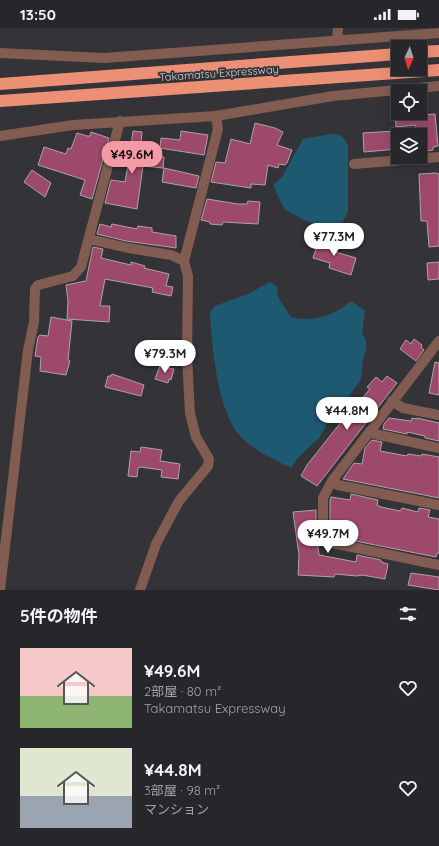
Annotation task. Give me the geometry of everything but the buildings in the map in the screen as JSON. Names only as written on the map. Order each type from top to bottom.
[{"type":"highway","points":[[427,52],[439,51]]},
{"type":"highway","name":"Takamatsu Expressway","points":[[0,84],[391,55]]},
{"type":"highway","name":"Takamatsu Expressway","points":[[0,101],[439,70]]},
{"type":"street","points":[[337,41],[338,28]]},
{"type":"street","points":[[0,54],[104,58],[337,41],[438,31]]},
{"type":"street","points":[[0,136],[73,124],[216,116],[333,96],[439,86]]},
{"type":"street","points":[[140,590],[156,544],[179,501],[208,466],[209,459],[196,437],[190,413],[187,356],[188,276],[184,261],[218,130],[216,116]]},
{"type":"street","points":[[0,590],[1,570],[27,358],[34,322],[35,289],[38,285],[73,276],[81,267],[120,121]]},
{"type":"street","points":[[354,164],[439,157]]},
{"type":"street","points":[[89,239],[128,248],[171,255],[184,261]]},
{"type":"street","points":[[439,341],[332,481],[323,498],[322,540],[439,564]]},
{"type":"street","points":[[392,401],[403,408],[439,415]]},
{"type":"street","points":[[370,431],[375,434],[439,448]]},
{"type":"street","points":[[332,481],[338,485],[439,505]]},
{"type":"water","points":[[331,134],[342,136],[348,145],[348,211],[340,227],[330,230],[304,220],[284,209],[273,185],[282,177],[303,139]]},
{"type":"water","points":[[270,282],[277,286],[278,297],[291,317],[313,319],[337,311],[352,301],[365,311],[362,333],[366,340],[366,351],[363,359],[361,379],[348,398],[330,419],[319,438],[297,459],[291,468],[255,448],[244,440],[235,429],[222,398],[212,343],[210,312],[215,306],[248,294]]}]
